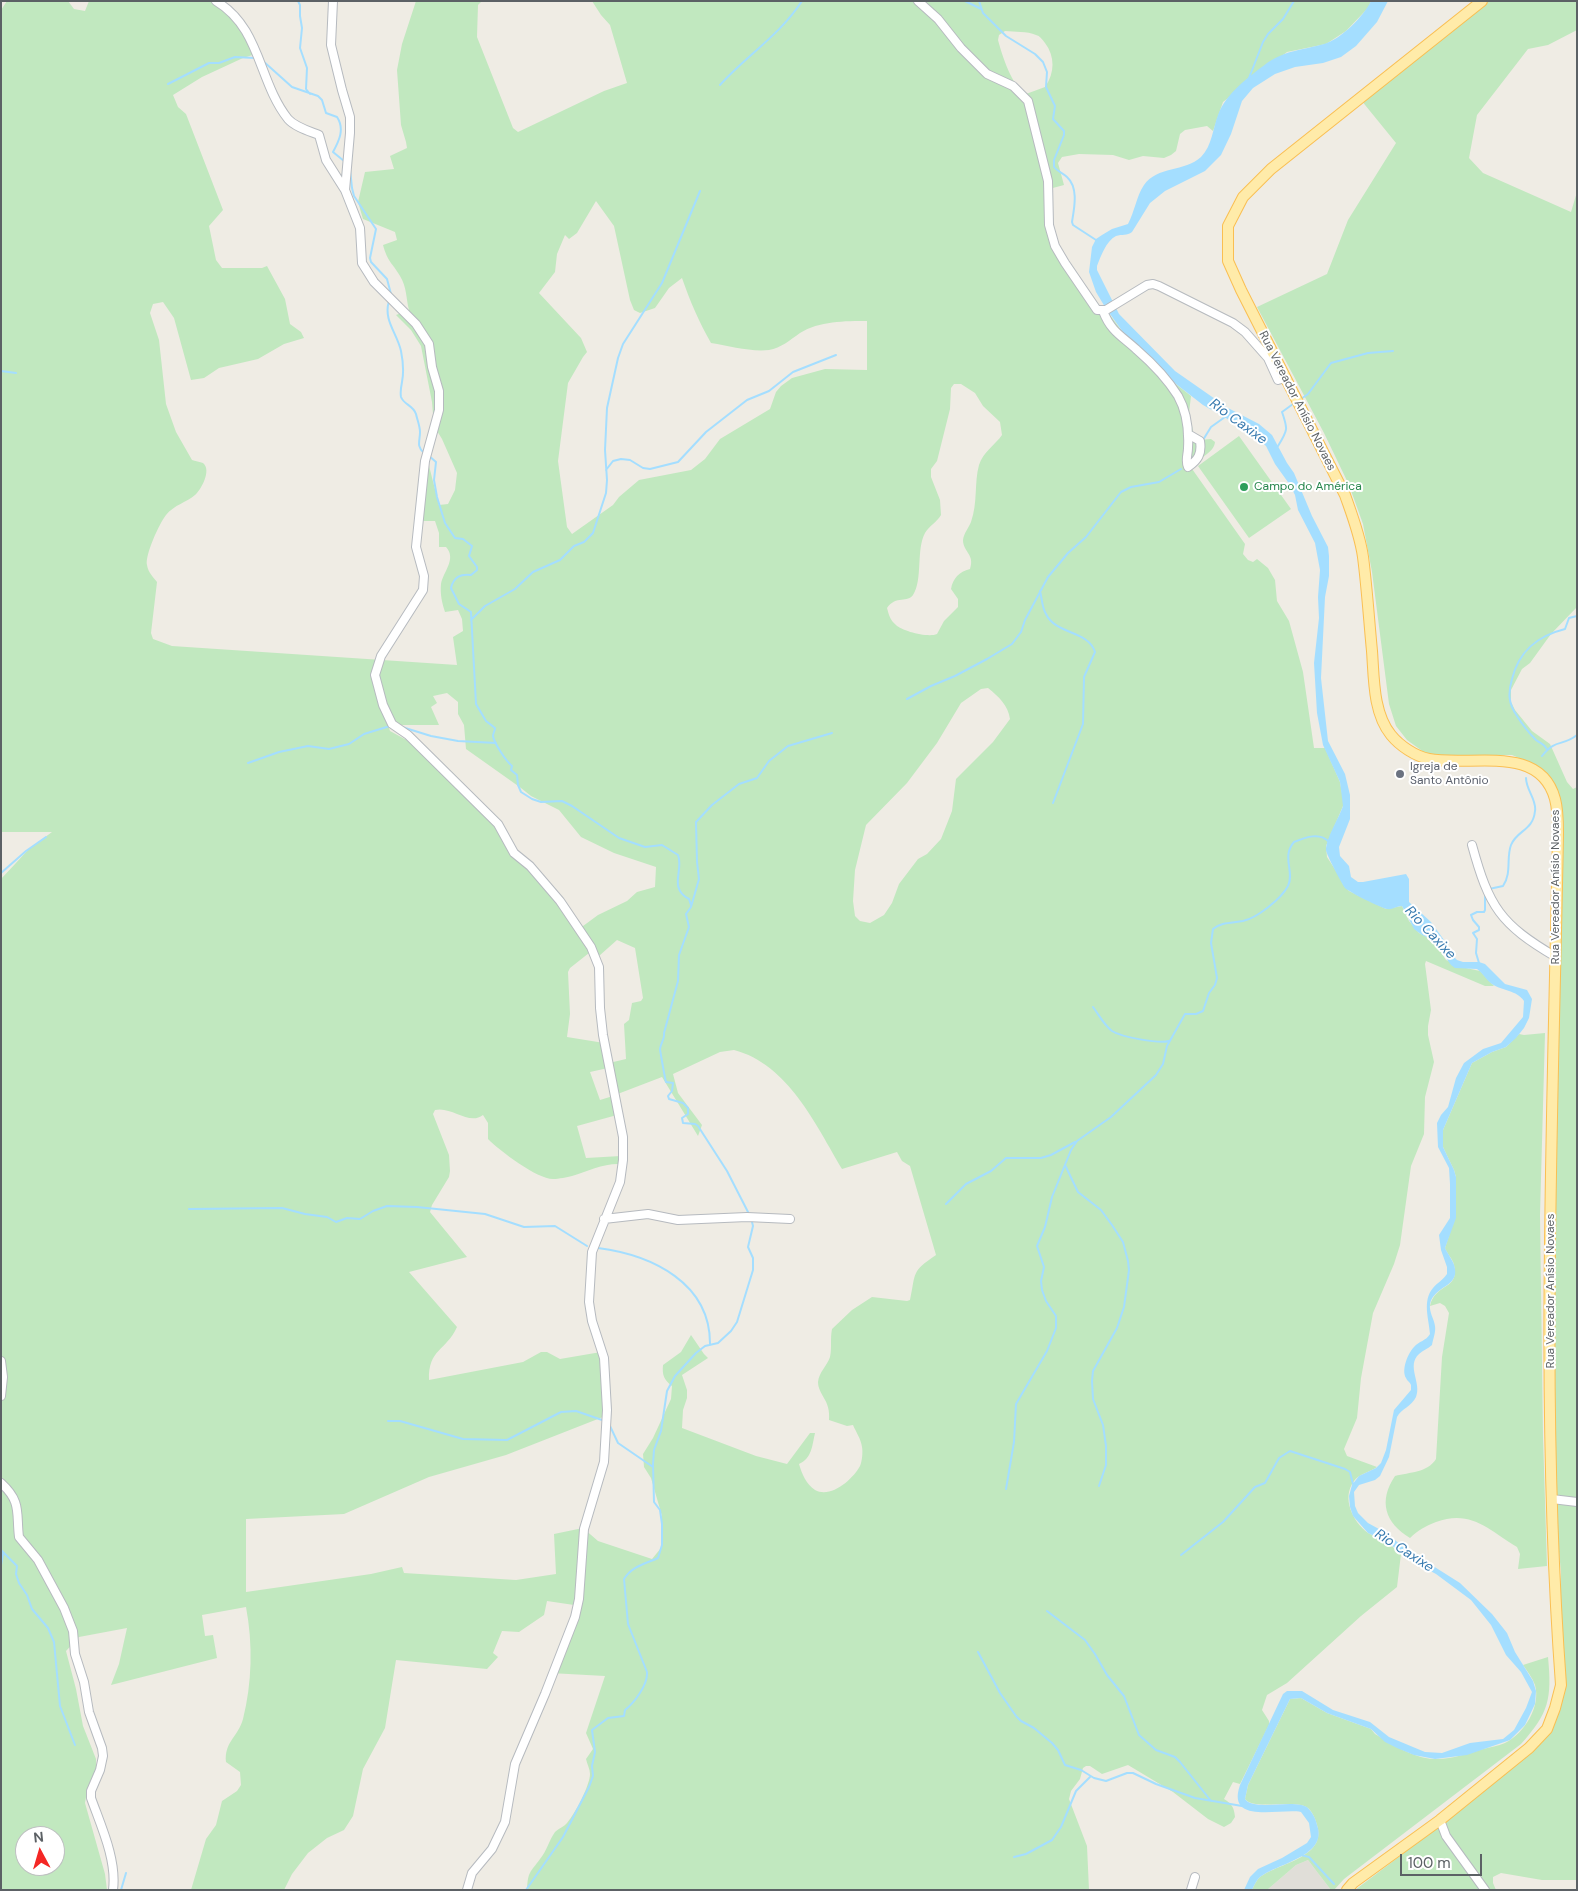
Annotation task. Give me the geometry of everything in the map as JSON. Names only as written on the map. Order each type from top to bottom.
[{"type":"main road","name":"Rua Vereador Anísio Novaes","points":[[1347,1890],[1440,1820],[1530,1748],[1547,1728],[1561,1685],[1552,1498],[1550,1290],[1558,833],[1555,799],[1551,788],[1529,766],[1504,760],[1446,762],[1426,759],[1407,750],[1390,735],[1380,714],[1376,690],[1363,555],[1355,522],[1345,495],[1228,261],[1228,226],[1243,197],[1271,169],[1482,1]]},
{"type":"street","points":[[216,1],[241,24],[251,38],[264,73],[289,120],[303,129],[319,135],[326,160],[345,190],[360,228],[362,263],[374,282],[416,324],[429,344],[438,391],[439,410],[425,461],[416,547],[424,576],[423,590],[381,656],[375,676],[383,706],[392,724],[408,735],[498,824],[514,853],[530,866],[560,901],[591,947],[599,967],[602,1035],[623,1137],[623,1160],[620,1182],[592,1252],[589,1302],[592,1321],[604,1358],[606,1410],[604,1462],[584,1529],[579,1599],[575,1617],[515,1764],[505,1822],[492,1849],[472,1873],[467,1890]]},
{"type":"street","points":[[333,1],[331,45],[350,117],[345,190]]},
{"type":"street","points":[[918,1],[938,19],[961,48],[987,74],[1013,86],[1028,101],[1048,181],[1049,224],[1055,246],[1065,264],[1097,310],[1105,310],[1147,285],[1159,286],[1233,323],[1245,332],[1268,358],[1278,380],[1285,378]]},
{"type":"street","points":[[1105,310],[1107,321],[1123,340],[1137,350],[1166,380],[1177,395],[1186,411],[1188,434]]},
{"type":"street","points":[[1472,845],[1487,890],[1509,924],[1536,945],[1556,957]]},
{"type":"street","points":[[604,1219],[648,1214],[678,1220],[747,1216],[790,1219]]},
{"type":"street","points":[[1,1361],[3,1377],[1,1396]]},
{"type":"street","points":[[1,1483],[15,1502],[19,1515],[19,1537],[38,1560],[64,1608],[73,1631],[75,1654],[84,1682],[89,1712],[102,1748],[103,1756],[100,1770],[91,1791],[91,1798],[112,1862],[113,1890]]},
{"type":"street","points":[[1552,1498],[1577,1502]]},
{"type":"street","points":[[1440,1820],[1446,1836],[1485,1890]]},
{"type":"street","points":[[1190,1890],[1195,1877]]},
{"type":"shaded area","points":[[1308,1860],[1331,1890],[1267,1890],[1296,1865]]},
{"type":"green space","points":[[7,1],[68,1],[74,9],[85,11],[89,1],[223,1],[249,29],[259,53],[243,58],[202,77],[173,95],[178,107],[186,114],[223,210],[209,226],[216,260],[222,268],[262,268],[267,266],[285,299],[290,324],[301,332],[304,338],[284,344],[258,359],[219,368],[204,378],[191,380],[174,318],[163,302],[153,304],[150,313],[159,340],[166,404],[176,432],[192,460],[203,463],[206,475],[203,485],[192,497],[166,515],[150,547],[147,565],[157,582],[151,633],[153,639],[172,646],[457,665],[453,637],[463,631],[462,619],[458,610],[445,612],[441,591],[442,579],[450,561],[450,556],[446,547],[439,547],[439,533],[435,521],[421,521],[419,476],[427,458],[439,505],[448,504],[455,490],[457,473],[434,426],[432,402],[421,346],[411,330],[396,315],[409,310],[402,280],[388,259],[383,245],[397,240],[395,232],[363,219],[358,202],[365,172],[394,169],[390,156],[407,148],[401,125],[397,70],[402,44],[416,1],[482,1],[478,5],[477,37],[513,128],[518,132],[604,91],[627,83],[610,25],[592,1],[1371,1],[1368,8],[1346,31],[1326,44],[1287,52],[1223,102],[1213,131],[1207,126],[1185,130],[1180,134],[1176,151],[1164,158],[1143,156],[1129,160],[1113,155],[1079,154],[1062,157],[1058,163],[1064,185],[1049,189],[1051,226],[1056,245],[1092,305],[1107,311],[1125,335],[1167,377],[1191,396],[1189,413],[1194,436],[1200,440],[1211,439],[1215,442],[1209,453],[1190,466],[1245,544],[1243,554],[1248,560],[1253,562],[1257,559],[1268,568],[1275,580],[1277,601],[1289,621],[1303,672],[1314,748],[1325,748],[1340,782],[1343,806],[1326,846],[1327,857],[1349,891],[1386,909],[1402,906],[1409,921],[1419,933],[1433,940],[1446,960],[1480,971],[1494,986],[1485,986],[1426,961],[1431,1010],[1428,1035],[1434,1062],[1425,1097],[1424,1134],[1411,1166],[1400,1245],[1373,1313],[1361,1378],[1357,1418],[1344,1449],[1347,1456],[1377,1467],[1354,1481],[1349,1495],[1350,1509],[1358,1523],[1368,1533],[1385,1541],[1401,1554],[1397,1587],[1361,1616],[1287,1683],[1267,1695],[1262,1710],[1269,1721],[1269,1725],[1240,1784],[1233,1782],[1224,1799],[1231,1804],[1234,1811],[1235,1817],[1231,1823],[1224,1827],[1208,1819],[1173,1792],[1128,1765],[1102,1774],[1090,1766],[1086,1766],[1083,1768],[1080,1779],[1071,1791],[1069,1799],[1087,1846],[1089,1890],[527,1890],[530,1873],[555,1832],[570,1819],[588,1785],[590,1770],[586,1759],[593,1749],[586,1733],[605,1676],[550,1673],[577,1612],[574,1605],[547,1601],[544,1615],[519,1632],[502,1631],[493,1653],[498,1657],[487,1669],[396,1660],[385,1728],[363,1769],[353,1816],[344,1830],[327,1838],[308,1853],[292,1874],[284,1890],[191,1890],[206,1839],[216,1825],[222,1801],[237,1791],[241,1785],[240,1772],[226,1762],[226,1755],[229,1744],[241,1725],[248,1692],[250,1635],[246,1607],[202,1615],[205,1636],[213,1635],[217,1658],[111,1685],[119,1664],[127,1628],[79,1637],[66,1651],[83,1726],[96,1759],[96,1770],[87,1791],[85,1803],[105,1874],[107,1890],[1,1890],[1,879],[29,849],[52,832],[1,832],[1,10]],"holes":[[[1005,31],[1029,33],[1041,38],[1051,53],[1052,59],[1051,76],[1045,87],[1026,94],[1016,85],[1002,54],[998,40],[999,35]],[[596,201],[614,226],[630,300],[634,310],[640,313],[655,308],[669,288],[682,278],[695,311],[711,343],[755,350],[769,350],[778,347],[815,326],[867,321],[867,370],[825,369],[792,378],[776,392],[770,409],[720,439],[705,459],[691,470],[639,480],[619,497],[613,505],[572,534],[567,527],[558,461],[568,383],[587,352],[581,338],[539,293],[555,272],[557,254],[565,235],[569,239],[577,233]],[[954,384],[961,384],[975,393],[983,406],[1000,422],[1002,435],[986,452],[979,465],[973,515],[963,540],[971,560],[970,569],[957,576],[951,589],[958,599],[958,607],[944,621],[937,634],[922,634],[904,630],[896,625],[891,619],[887,608],[890,604],[898,600],[908,599],[913,595],[918,581],[922,540],[925,533],[941,515],[940,500],[931,477],[931,469],[937,461],[950,409],[951,388]],[[988,688],[996,695],[1007,710],[1010,719],[993,742],[956,779],[952,811],[941,839],[927,854],[918,859],[899,884],[892,903],[884,915],[870,923],[860,921],[855,916],[853,901],[855,870],[866,825],[907,783],[937,743],[961,703],[981,689]],[[447,693],[458,702],[458,714],[464,725],[466,749],[531,796],[559,810],[581,837],[614,853],[656,867],[655,887],[637,892],[627,901],[598,915],[579,929],[513,852],[502,833],[412,743],[390,731],[389,728],[393,725],[439,725],[431,707],[437,703],[433,696]],[[617,940],[635,948],[643,998],[641,1001],[632,1003],[629,1020],[624,1024],[626,1059],[609,1063],[604,1043],[567,1037],[570,1014],[568,972],[570,968],[589,953],[593,957],[599,956]],[[734,1050],[753,1057],[770,1068],[785,1082],[811,1116],[842,1169],[897,1152],[902,1161],[910,1166],[936,1255],[918,1269],[914,1278],[910,1300],[872,1297],[852,1310],[832,1329],[830,1357],[818,1382],[828,1407],[829,1420],[847,1426],[853,1425],[860,1438],[862,1457],[857,1471],[841,1486],[828,1492],[821,1492],[809,1485],[799,1464],[809,1455],[815,1433],[810,1433],[787,1464],[756,1456],[682,1428],[683,1410],[687,1398],[687,1390],[682,1375],[708,1358],[691,1335],[681,1352],[663,1365],[664,1377],[672,1386],[671,1399],[653,1438],[643,1454],[644,1467],[651,1478],[662,1516],[661,1548],[652,1559],[598,1541],[583,1528],[554,1534],[556,1574],[516,1580],[404,1573],[402,1567],[371,1574],[246,1592],[246,1519],[344,1514],[429,1477],[506,1455],[608,1415],[601,1352],[560,1359],[547,1352],[541,1352],[523,1362],[429,1380],[431,1362],[438,1351],[453,1335],[457,1327],[409,1272],[467,1257],[430,1212],[432,1205],[449,1177],[450,1171],[449,1155],[433,1114],[435,1110],[448,1111],[472,1118],[478,1118],[483,1115],[488,1123],[488,1139],[519,1164],[546,1178],[553,1179],[572,1176],[602,1166],[621,1164],[621,1156],[586,1158],[577,1126],[617,1115],[613,1096],[600,1100],[590,1072],[608,1068],[615,1095],[662,1077],[698,1136],[702,1125],[678,1093],[673,1074],[720,1052]]]},
{"type":"green space","points":[[1482,1],[1577,1],[1577,30],[1548,45],[1528,49],[1477,115],[1469,158],[1483,173],[1571,212],[1577,192],[1577,607],[1551,634],[1530,663],[1522,669],[1511,690],[1511,702],[1532,731],[1550,744],[1567,782],[1573,789],[1577,787],[1577,1880],[1542,1880],[1501,1873],[1493,1877],[1496,1890],[1355,1890],[1535,1748],[1564,1691],[1560,1631],[1561,1572],[1554,1500],[1551,1436],[1560,816],[1544,773],[1531,763],[1512,755],[1459,759],[1425,753],[1407,740],[1396,726],[1389,704],[1372,572],[1363,524],[1349,485],[1324,433],[1257,307],[1327,274],[1348,220],[1396,143],[1361,100]]},
{"type":"green space","name":"Campo do América","points":[[1239,436],[1291,509],[1249,538],[1198,466]]},
{"type":"green space","points":[[1545,1033],[1540,1215],[1547,1566],[1518,1569],[1520,1554],[1517,1547],[1479,1523],[1459,1518],[1448,1519],[1425,1527],[1410,1538],[1395,1526],[1387,1511],[1386,1503],[1390,1485],[1395,1476],[1412,1473],[1428,1467],[1436,1459],[1442,1357],[1449,1313],[1445,1306],[1440,1303],[1430,1306],[1437,1293],[1450,1283],[1455,1273],[1453,1263],[1445,1248],[1456,1214],[1456,1177],[1443,1147],[1443,1130],[1472,1063],[1506,1047],[1519,1034]]},
{"type":"green space","points":[[1548,1657],[1549,1695],[1546,1705],[1538,1723],[1521,1744],[1344,1879],[1334,1890],[1331,1890],[1308,1860],[1296,1865],[1267,1890],[1252,1890],[1256,1881],[1261,1876],[1301,1857],[1309,1851],[1315,1844],[1318,1836],[1316,1821],[1308,1808],[1294,1804],[1257,1804],[1245,1799],[1248,1785],[1290,1699],[1301,1698],[1327,1713],[1371,1729],[1375,1734],[1410,1753],[1426,1758],[1447,1758],[1505,1743],[1519,1733],[1530,1718],[1536,1702],[1534,1682],[1523,1665]]},
{"type":"water","name":"Rio Caxixe","points":[[1371,1],[1388,1],[1377,22],[1356,46],[1341,57],[1323,63],[1295,67],[1275,74],[1253,88],[1242,101],[1231,134],[1221,155],[1205,171],[1165,191],[1150,203],[1132,232],[1112,238],[1102,253],[1097,270],[1119,314],[1175,371],[1228,408],[1259,424],[1272,435],[1294,473],[1312,516],[1328,547],[1329,576],[1325,597],[1321,678],[1328,741],[1345,774],[1350,795],[1350,819],[1339,847],[1340,856],[1349,866],[1351,877],[1358,882],[1363,882],[1406,874],[1409,879],[1409,902],[1431,922],[1457,960],[1485,964],[1505,984],[1527,990],[1532,999],[1529,1018],[1516,1038],[1506,1047],[1472,1063],[1443,1130],[1443,1147],[1456,1177],[1456,1218],[1445,1248],[1453,1263],[1455,1275],[1453,1280],[1432,1298],[1430,1310],[1435,1333],[1432,1345],[1415,1359],[1416,1397],[1397,1417],[1389,1457],[1380,1476],[1375,1480],[1359,1485],[1354,1492],[1355,1506],[1358,1513],[1368,1523],[1388,1534],[1403,1547],[1460,1583],[1492,1614],[1507,1633],[1515,1652],[1533,1681],[1536,1691],[1535,1704],[1525,1725],[1510,1740],[1467,1755],[1435,1759],[1414,1755],[1397,1748],[1385,1742],[1371,1729],[1327,1713],[1301,1698],[1290,1699],[1248,1785],[1245,1799],[1250,1803],[1265,1805],[1302,1805],[1308,1808],[1316,1820],[1319,1835],[1316,1844],[1301,1857],[1261,1876],[1256,1881],[1252,1890],[1244,1890],[1250,1877],[1258,1869],[1282,1858],[1307,1843],[1311,1837],[1309,1823],[1301,1812],[1257,1812],[1248,1810],[1241,1806],[1238,1797],[1240,1785],[1283,1694],[1287,1691],[1302,1691],[1333,1710],[1370,1722],[1389,1737],[1425,1752],[1442,1753],[1470,1743],[1503,1739],[1514,1730],[1532,1692],[1521,1672],[1506,1655],[1491,1625],[1471,1600],[1436,1574],[1412,1561],[1387,1542],[1368,1533],[1353,1516],[1349,1496],[1352,1485],[1359,1476],[1376,1468],[1381,1463],[1386,1450],[1394,1410],[1411,1390],[1411,1385],[1406,1379],[1404,1371],[1408,1357],[1414,1347],[1430,1334],[1427,1304],[1430,1293],[1447,1274],[1439,1235],[1450,1218],[1449,1168],[1438,1147],[1437,1123],[1448,1107],[1456,1078],[1464,1063],[1483,1049],[1501,1043],[1523,1017],[1524,1001],[1521,997],[1492,984],[1477,969],[1455,968],[1451,965],[1433,940],[1414,929],[1402,906],[1389,909],[1384,908],[1352,893],[1343,885],[1326,850],[1330,834],[1343,806],[1340,782],[1323,745],[1317,713],[1314,663],[1319,618],[1320,570],[1315,543],[1298,510],[1295,495],[1290,485],[1275,464],[1266,446],[1247,430],[1203,405],[1167,377],[1125,335],[1096,292],[1089,272],[1092,247],[1096,239],[1112,229],[1128,224],[1144,185],[1156,175],[1194,162],[1205,153],[1222,107],[1239,86],[1274,59],[1288,53],[1330,42],[1337,38],[1357,20]]},
{"type":"waterway","points":[[298,1],[302,28],[300,48],[307,68],[306,89],[310,94]]},
{"type":"waterway","points":[[720,85],[784,24],[802,1]]},
{"type":"waterway","points":[[965,1],[981,9]]},
{"type":"waterway","points":[[979,1],[983,13],[1006,36],[1035,54],[1043,62],[1047,72],[1046,87],[1055,106],[1053,119],[1064,131],[1054,160],[1054,167],[1067,177],[1073,187],[1075,199],[1073,225],[1096,240]]},
{"type":"waterway","points":[[1249,78],[1263,42],[1283,19],[1294,1]]},
{"type":"waterway","points":[[168,84],[209,63],[219,63],[235,57],[255,58]]},
{"type":"waterway","points":[[263,61],[292,87],[318,96],[322,100],[326,113],[337,117],[341,130],[333,152],[344,161]]},
{"type":"waterway","points":[[350,169],[354,196],[376,229],[370,258],[371,262],[387,279],[391,294]]},
{"type":"waterway","points":[[471,620],[485,606],[515,589],[533,572],[560,560],[574,546],[584,542],[593,533],[606,493],[605,450],[607,408],[618,358],[623,344],[662,283],[700,191]]},
{"type":"waterway","points":[[389,301],[389,320],[401,351],[403,374],[401,397],[416,414],[420,430],[419,446],[424,453]]},
{"type":"waterway","points":[[1301,399],[1308,394],[1331,363],[1368,353],[1393,351]]},
{"type":"waterway","points":[[606,470],[613,461],[621,459],[630,460],[643,468],[650,469],[678,462],[706,432],[747,400],[769,391],[793,372],[836,355]]},
{"type":"waterway","points":[[1,371],[16,373]]},
{"type":"waterway","points":[[1278,446],[1286,429],[1282,412],[1293,404]]},
{"type":"waterway","name":"Rio Caxixe","points":[[1203,440],[1211,427],[1225,417]]},
{"type":"waterway","points":[[428,455],[436,462],[434,480],[445,523],[455,538],[463,539],[472,546],[469,556],[477,567],[477,570],[471,575],[456,578],[451,588],[459,604],[471,612],[476,704],[486,721],[495,728],[494,739],[512,766],[511,770],[517,775],[521,792],[541,802],[562,801],[619,838],[645,847],[662,845],[678,855],[679,890],[689,899],[691,905]]},
{"type":"waterway","points":[[907,699],[955,676],[1012,644],[1021,632],[1025,620],[1048,577],[1068,553],[1086,537],[1121,492],[1131,487],[1159,482],[1181,469]]},
{"type":"waterway","points":[[1040,591],[1044,609],[1051,621],[1057,626],[1086,640],[1095,652],[1084,677],[1083,724],[1053,803]]},
{"type":"waterway","points":[[1547,750],[1528,731],[1514,711],[1509,693],[1511,684],[1515,669],[1524,653],[1546,636],[1565,629],[1569,618],[1577,616]]},
{"type":"waterway","points":[[248,763],[279,752],[308,746],[329,749],[349,744],[364,734],[390,726]]},
{"type":"waterway","points":[[402,727],[431,736],[458,741],[496,743]]},
{"type":"waterway","points":[[748,1212],[727,1171],[698,1126],[683,1123],[682,1118],[688,1114],[688,1108],[683,1103],[669,1099],[668,1096],[672,1091],[673,1083],[666,1082],[660,1049],[678,981],[679,955],[689,927],[686,914],[691,907],[699,879],[696,822],[712,805],[739,784],[757,778],[769,761],[788,746],[832,733]]},
{"type":"waterway","points":[[1542,756],[1551,747],[1572,739],[1577,735]]},
{"type":"waterway","points":[[1489,889],[1503,886],[1508,871],[1511,845],[1534,818],[1535,807],[1526,778]]},
{"type":"waterway","points":[[1006,1489],[1014,1442],[1016,1404],[1047,1351],[1056,1328],[1056,1316],[1046,1301],[1042,1290],[1041,1281],[1044,1267],[1037,1246],[1045,1227],[1052,1197],[1071,1150],[1077,1141],[1111,1117],[1156,1075],[1163,1064],[1167,1046],[1185,1014],[1196,1014],[1203,1011],[1209,993],[1215,985],[1217,978],[1211,943],[1213,929],[1223,924],[1249,919],[1262,912],[1280,897],[1290,881],[1288,859],[1290,848],[1294,842],[1317,836],[1329,842]]},
{"type":"waterway","points":[[1,873],[26,851],[46,837]]},
{"type":"waterway","points":[[1479,963],[1476,953],[1477,939],[1473,933],[1479,930],[1479,927],[1471,915],[1477,912],[1484,912],[1485,892]]},
{"type":"waterway","points":[[1093,1007],[1106,1026],[1112,1031],[1131,1038],[1149,1041],[1169,1041]]},
{"type":"waterway","points":[[946,1204],[966,1184],[991,1171],[1006,1158],[1041,1158],[1051,1155],[1075,1142]]},
{"type":"waterway","points":[[1065,1165],[1078,1192],[1101,1210],[1123,1242],[1129,1270],[1124,1307],[1117,1328],[1093,1371],[1093,1399],[1103,1425],[1106,1446],[1106,1465],[1099,1486]]},
{"type":"waterway","points":[[189,1209],[282,1208],[327,1217],[336,1222],[347,1218],[360,1219],[373,1211],[387,1206],[417,1207],[485,1214],[524,1227],[555,1226],[587,1246]]},
{"type":"waterway","points":[[526,1890],[563,1837],[589,1787],[593,1776],[592,1766],[595,1752],[592,1730],[608,1718],[624,1716],[625,1710],[643,1688],[647,1677],[647,1672],[628,1624],[624,1579],[635,1568],[658,1558],[662,1545],[660,1510],[654,1502],[653,1464],[654,1450],[661,1431],[667,1391],[675,1376],[696,1353],[705,1346],[718,1343],[731,1331],[737,1322],[753,1270],[753,1258],[748,1247],[753,1226],[752,1222]]},
{"type":"waterway","points":[[598,1248],[638,1257],[657,1265],[675,1276],[689,1289],[701,1305],[708,1323],[710,1345]]},
{"type":"waterway","points":[[388,1421],[400,1421],[463,1439],[507,1440],[561,1412],[576,1411],[602,1420]]},
{"type":"waterway","points":[[610,1426],[618,1443],[653,1467]]},
{"type":"waterway","points":[[1181,1555],[1223,1522],[1255,1487],[1265,1483],[1279,1458],[1290,1451],[1345,1469],[1350,1472],[1353,1484]]},
{"type":"waterway","points":[[1,1550],[17,1566],[16,1574],[19,1583],[27,1595],[32,1609],[48,1628],[54,1642],[60,1706],[75,1745]]},
{"type":"waterway","points":[[1,1565],[3,1554]]},
{"type":"waterway","points":[[1047,1611],[1085,1640],[1107,1675],[1124,1696],[1139,1735],[1156,1750],[1175,1757],[1211,1801]]},
{"type":"waterway","points":[[978,1652],[1000,1693],[1016,1716],[1052,1743],[1058,1750],[1065,1765],[1081,1770],[1094,1778],[1106,1781],[1127,1773],[1133,1773],[1156,1784],[1195,1798],[1242,1806]]},
{"type":"waterway","points":[[1014,1857],[1026,1854],[1052,1840],[1061,1827],[1076,1791],[1090,1777]]},
{"type":"waterway","points":[[1301,1855],[1309,1857],[1334,1884]]},
{"type":"waterway","points":[[121,1890],[126,1873]]},
{"type":"place","name":"Campo do América","points":[[1244,487]]},
{"type":"place","name":"Igreja de Santo Antônio","points":[[1400,774]]}]
